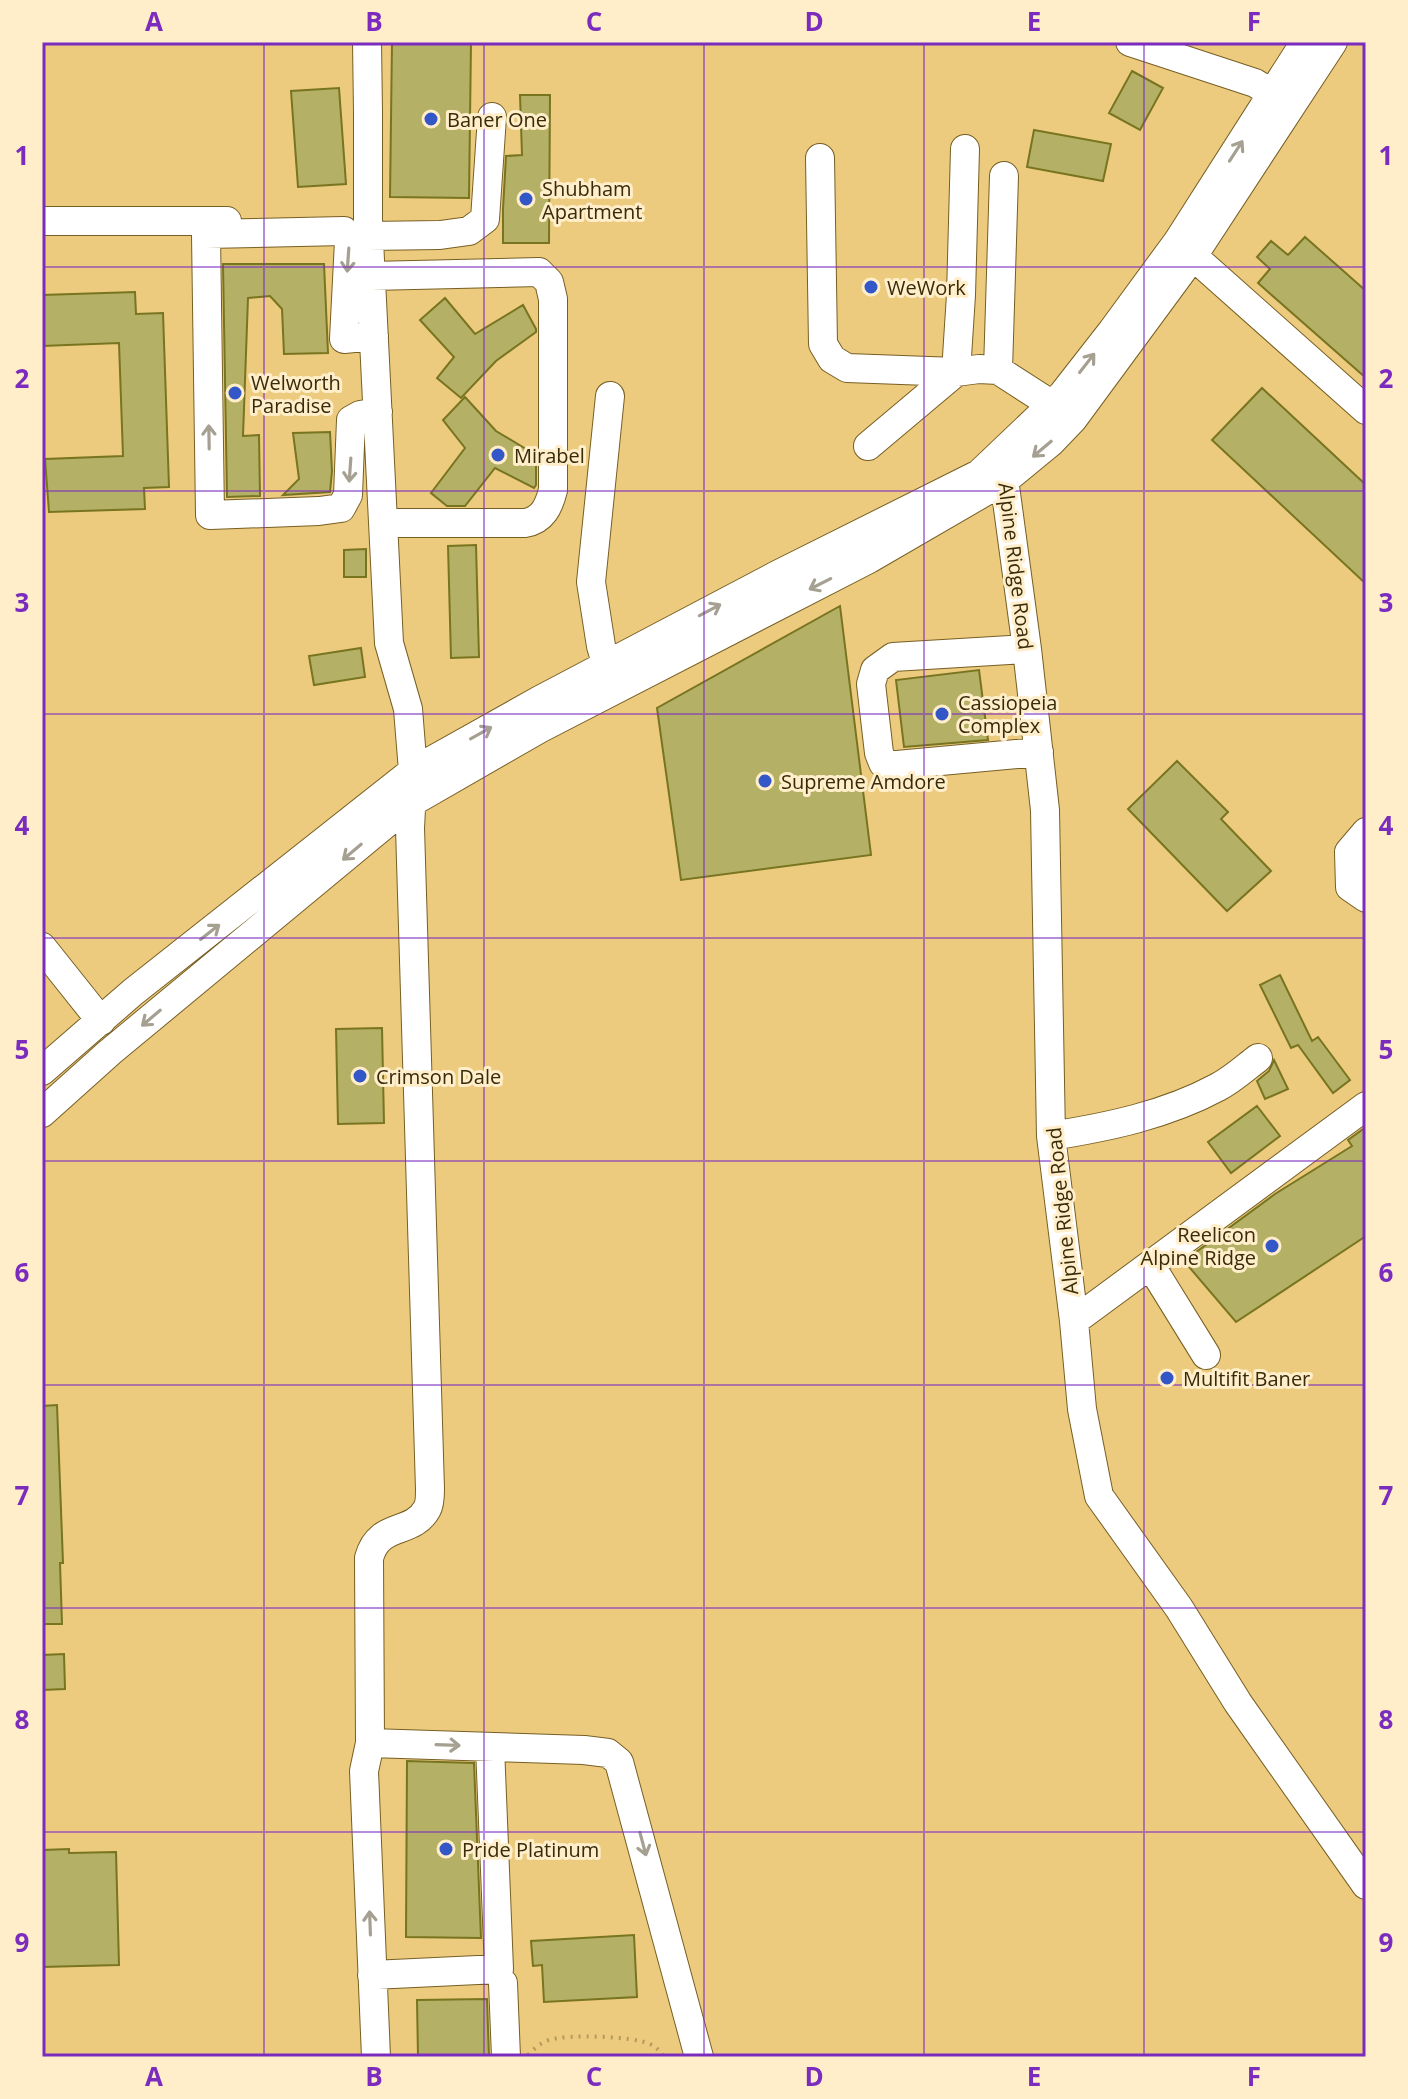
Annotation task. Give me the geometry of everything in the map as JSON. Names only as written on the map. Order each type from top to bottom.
[{"type":"street","points":[[367,42],[368,228],[389,643],[408,709],[413,771],[411,860],[430,1489],[428,1508],[414,1522],[379,1538],[369,1558],[370,1743],[364,1771],[376,2057]]},
{"type":"street","points":[[1130,42],[1255,83],[1282,99]]},
{"type":"street","points":[[1063,412],[1193,256],[1282,99],[1305,42]]},
{"type":"street","points":[[42,1071],[145,983],[413,771],[869,559],[1002,467],[1050,443],[1063,412],[1112,331],[1282,99],[1333,42]]},
{"type":"street","points":[[42,221],[368,228],[440,235],[469,231],[485,219],[492,117]]},
{"type":"street","points":[[868,446],[956,372],[965,149]]},
{"type":"street","points":[[820,158],[823,344],[832,359],[847,368],[956,372],[998,370],[1063,412]]},
{"type":"street","points":[[998,370],[1004,176]]},
{"type":"street","points":[[374,336],[344,339],[349,241],[344,231],[206,234],[210,515],[341,508],[348,495],[351,420],[378,412]]},
{"type":"street","points":[[1193,256],[1366,410]]},
{"type":"street","points":[[371,276],[539,272],[549,282],[553,299],[553,490],[543,514],[536,521],[525,523],[384,523]]},
{"type":"street","points":[[610,396],[591,582],[610,678]]},
{"type":"street","name":"Alpine Ridge Road","points":[[1002,467],[1045,810],[1051,1136],[1082,1409],[1099,1496],[1179,1608],[1238,1703],[1366,1885]]},
{"type":"street","points":[[1027,649],[893,657],[875,670],[871,684],[879,753],[883,763],[897,765],[1039,752]]},
{"type":"street","points":[[42,1113],[110,1052],[412,802],[539,729],[610,678]]},
{"type":"street","points":[[1366,832],[1349,852],[1350,887],[1366,898]]},
{"type":"street","points":[[42,947],[101,1021]]},
{"type":"street","points":[[1051,1136],[1109,1127],[1172,1108],[1219,1087],[1258,1058]]},
{"type":"street","points":[[1074,1321],[1366,1106]]},
{"type":"street","points":[[1151,1266],[1206,1355]]},
{"type":"street","points":[[370,1743],[584,1750],[608,1753],[619,1762],[699,2057]]},
{"type":"street","points":[[372,1975],[499,1969],[490,1747]]},
{"type":"street","points":[[503,1983],[506,2057]]},
{"type":"path","points":[[527,2057],[538,2045],[551,2039],[611,2038],[640,2040],[655,2045],[664,2057]]},
{"type":"building","name":"Baner One","points":[[392,42],[471,42],[469,198],[390,197]]},
{"type":"building","points":[[1132,71],[1163,88],[1140,130],[1109,113]]},
{"type":"building","points":[[339,88],[346,184],[298,187],[291,91]]},
{"type":"building","name":"Shubham Apartment","points":[[520,95],[550,95],[549,243],[503,243],[506,156],[522,155]]},
{"type":"building","points":[[1034,130],[1111,144],[1103,181],[1027,167]]},
{"type":"building","points":[[1305,237],[1366,291],[1366,378],[1258,283],[1270,269],[1257,257],[1271,241],[1288,255]]},
{"type":"building","name":"Welworth Paradise","points":[[223,264],[324,264],[328,353],[284,354],[282,309],[270,296],[248,298],[243,436],[259,435],[260,496],[227,497]]},
{"type":"building","points":[[135,292],[136,314],[163,313],[169,487],[144,488],[145,509],[49,512],[45,459],[123,456],[119,343],[42,346],[42,295]]},
{"type":"building","points":[[445,298],[475,334],[523,305],[536,329],[496,361],[461,398],[437,378],[454,357],[420,320]]},
{"type":"building","points":[[1262,388],[1366,485],[1366,584],[1212,440]]},
{"type":"building","name":"Mirabel","points":[[465,397],[496,431],[536,455],[534,488],[495,468],[465,506],[447,506],[431,493],[465,448],[443,420]]},
{"type":"building","points":[[330,432],[330,492],[283,495],[299,479],[293,433]]},
{"type":"building","points":[[476,545],[479,657],[451,658],[448,546]]},
{"type":"building","points":[[366,549],[366,577],[344,577],[344,550]]},
{"type":"building","name":"Supreme Amdore","points":[[840,606],[871,855],[681,880],[657,708]]},
{"type":"building","points":[[361,648],[365,677],[314,685],[309,656]]},
{"type":"building","name":"Cassiopeia Complex","points":[[979,670],[988,740],[904,747],[896,680]]},
{"type":"building","points":[[1177,761],[1228,812],[1221,819],[1271,871],[1227,911],[1128,809]]},
{"type":"building","points":[[1280,975],[1312,1041],[1318,1037],[1350,1080],[1333,1093],[1298,1045],[1291,1048],[1260,985]]},
{"type":"building","name":"Crimson Dale","points":[[382,1028],[384,1123],[338,1124],[336,1029]]},
{"type":"building","points":[[1274,1060],[1288,1089],[1265,1099],[1257,1081],[1269,1071]]},
{"type":"building","points":[[1257,1106],[1280,1136],[1231,1173],[1208,1142]]},
{"type":"building","name":"Reelicon Alpine Ridge","points":[[1366,1127],[1366,1236],[1236,1322],[1184,1261],[1275,1194],[1352,1146],[1348,1140]]},
{"type":"building","points":[[57,1405],[62,1624],[42,1624],[42,1406]]},
{"type":"building","points":[[64,1654],[65,1689],[42,1690],[42,1655]]},
{"type":"building","name":"Pride Platinum","points":[[407,1761],[474,1763],[481,1938],[406,1937]]},
{"type":"building","points":[[69,1849],[69,1853],[116,1852],[119,1965],[42,1967],[42,1850]]},
{"type":"building","points":[[634,1935],[637,1997],[544,2002],[542,1965],[533,1966],[531,1941]]},
{"type":"building","points":[[487,1999],[489,2057],[418,2057],[417,2000]]},
{"type":"place","name":"Baner One","points":[[431,119]]},
{"type":"place","name":"Shubham Apartment","points":[[526,199]]},
{"type":"place","name":"WeWork","points":[[871,287]]},
{"type":"place","name":"Welworth Paradise","points":[[235,393]]},
{"type":"place","name":"Mirabel","points":[[498,455]]},
{"type":"place","name":"Cassiopeia Complex","points":[[942,714]]},
{"type":"place","name":"Supreme Amdore","points":[[765,781]]},
{"type":"place","name":"Crimson Dale","points":[[360,1076]]},
{"type":"place","name":"Reelicon Alpine Ridge","points":[[1272,1246]]},
{"type":"place","name":"Multifit Baner","points":[[1167,1378]]},
{"type":"place","name":"Pride Platinum","points":[[446,1849]]}]
